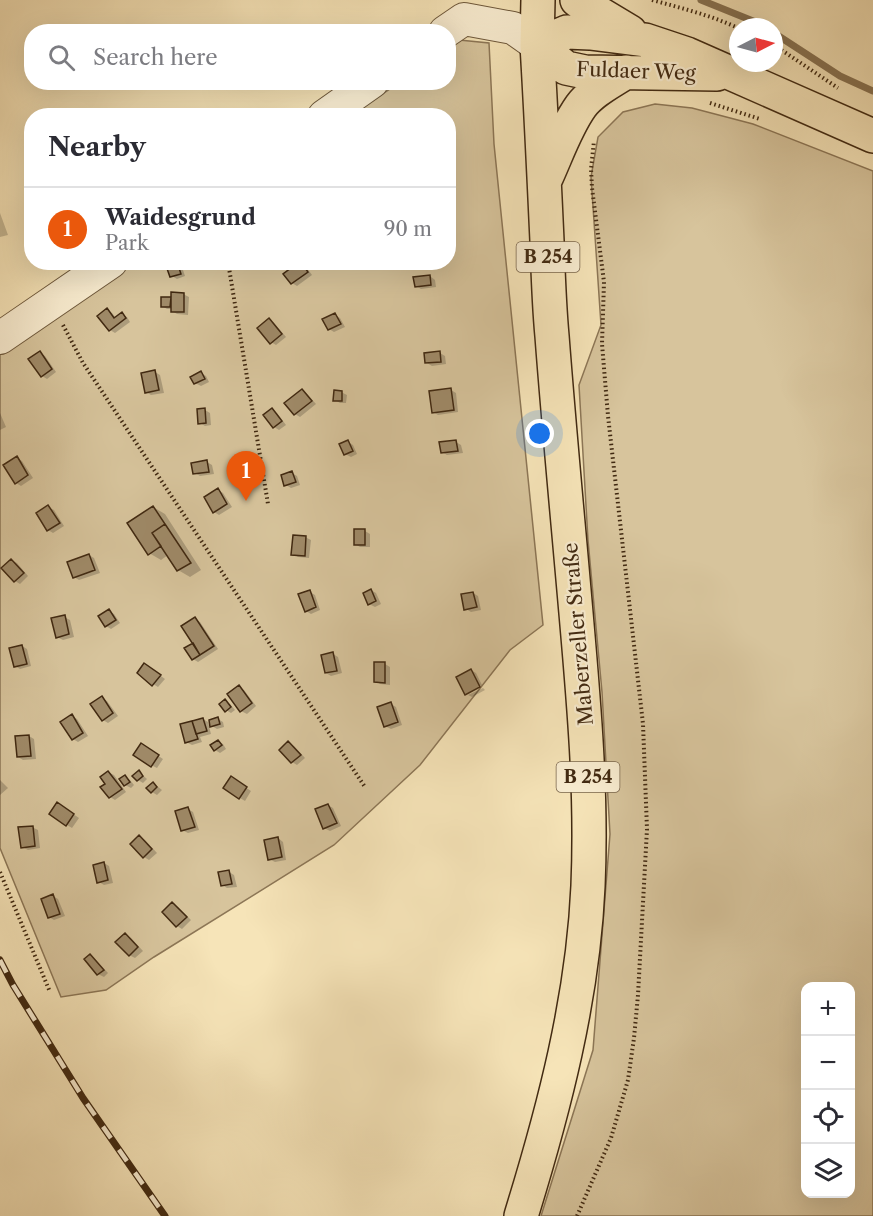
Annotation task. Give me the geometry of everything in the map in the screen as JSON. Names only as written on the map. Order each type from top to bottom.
[{"type":"main road","name":"Maberzeller Straße","points":[[520,1216],[553,1105],[570,1026],[581,957],[588,888],[589,847],[588,765],[579,639],[551,333],[537,45],[538,0]]},
{"type":"main road","points":[[577,0],[645,40]]},
{"type":"main road","name":"Fuldaer Weg","points":[[734,74],[585,72],[566,68],[537,45],[567,32],[645,40],[687,54],[734,74],[873,136]]},
{"type":"main road","points":[[544,182],[582,105],[601,88],[626,72]]},
{"type":"lane","points":[[457,17],[513,28],[537,45]]},
{"type":"lane","points":[[335,108],[361,90]]},
{"type":"lane","points":[[0,339],[100,270]]},
{"type":"path","points":[[651,0],[729,24]]},
{"type":"path","points":[[783,51],[838,88]]},
{"type":"path","points":[[700,101],[760,119]]},
{"type":"path","points":[[577,1216],[611,1138],[628,1080],[638,995],[647,829],[643,724],[602,344],[604,282],[591,169],[596,135]]},
{"type":"path","points":[[229,270],[268,504]]},
{"type":"path","points":[[51,304],[82,363],[365,787]]},
{"type":"path","points":[[0,872],[51,992]]},
{"type":"shaded area","points":[[456,40],[489,43],[494,144],[543,625],[510,650],[420,765],[334,845],[154,957],[106,990],[61,997],[0,848],[0,352],[123,270],[456,270],[456,108],[362,108],[388,90],[456,90]]},
{"type":"shaded area","points":[[655,104],[692,108],[753,124],[873,171],[873,1216],[541,1216],[593,1050],[610,834],[579,385],[601,325],[591,177],[598,137],[623,112]]},
{"type":"building","points":[[168,270],[180,270],[181,274],[170,277]]},
{"type":"building","points":[[288,270],[307,270],[308,272],[291,284],[283,274]]},
{"type":"building","points":[[430,275],[431,285],[415,287],[413,277]]},
{"type":"building","points":[[171,292],[184,293],[184,312],[171,312]]},
{"type":"building","points":[[161,297],[171,297],[170,307],[161,307]]},
{"type":"building","points":[[107,308],[114,318],[122,312],[126,318],[109,331],[97,316]]},
{"type":"building","points":[[335,313],[341,324],[328,330],[322,319]]},
{"type":"building","points":[[269,318],[282,334],[270,344],[257,328]]},
{"type":"building","points":[[40,351],[52,369],[41,377],[28,359]]},
{"type":"building","points":[[440,351],[441,362],[425,363],[424,353]]},
{"type":"building","points":[[155,370],[159,390],[145,393],[141,373]]},
{"type":"building","points":[[201,371],[205,379],[194,384],[190,377]]},
{"type":"building","points":[[451,388],[454,410],[432,413],[429,391]]},
{"type":"building","points":[[302,389],[312,401],[294,415],[284,403]]},
{"type":"building","points":[[334,390],[342,391],[342,401],[333,401]]},
{"type":"building","points":[[205,408],[206,423],[198,424],[197,409]]},
{"type":"building","points":[[272,408],[282,421],[273,428],[263,415]]},
{"type":"building","points":[[348,440],[353,451],[344,455],[339,444]]},
{"type":"building","points":[[456,440],[458,451],[441,453],[439,442]]},
{"type":"building","points":[[17,456],[28,475],[15,484],[3,465]]},
{"type":"building","points":[[207,460],[209,472],[193,474],[191,463]]},
{"type":"building","points":[[292,471],[296,482],[284,486],[281,475]]},
{"type":"building","points":[[218,488],[227,504],[213,513],[204,497]]},
{"type":"building","points":[[48,505],[60,523],[47,531],[36,513]]},
{"type":"building","points":[[153,506],[165,524],[152,533],[161,546],[148,555],[127,523]]},
{"type":"building","points":[[165,524],[191,563],[177,571],[152,533]]},
{"type":"building","points":[[354,529],[365,529],[365,545],[354,545]]},
{"type":"building","points":[[293,535],[306,536],[305,556],[291,555]]},
{"type":"building","points":[[89,554],[95,570],[73,578],[67,562]]},
{"type":"building","points":[[11,559],[24,573],[14,582],[1,568]]},
{"type":"building","points":[[371,589],[376,601],[368,605],[363,593]]},
{"type":"building","points":[[310,590],[316,607],[305,612],[298,594]]},
{"type":"building","points":[[473,592],[477,607],[464,610],[461,594]]},
{"type":"building","points":[[109,609],[116,620],[105,627],[98,616]]},
{"type":"building","points":[[65,615],[69,634],[56,638],[51,618]]},
{"type":"building","points":[[195,617],[214,646],[200,655],[181,626]]},
{"type":"building","points":[[193,643],[200,655],[192,660],[184,648]]},
{"type":"building","points":[[22,645],[27,664],[14,667],[9,648]]},
{"type":"building","points":[[333,652],[337,671],[325,673],[321,655]]},
{"type":"building","points":[[374,662],[385,662],[385,683],[374,682]]},
{"type":"building","points":[[144,663],[161,675],[152,686],[137,673]]},
{"type":"building","points":[[471,669],[480,687],[465,695],[456,677]]},
{"type":"building","points":[[239,685],[252,703],[240,712],[227,694]]},
{"type":"building","points":[[102,696],[113,713],[102,721],[90,704]]},
{"type":"building","points":[[225,699],[231,707],[225,712],[219,704]]},
{"type":"building","points":[[391,702],[398,722],[384,727],[377,707]]},
{"type":"building","points":[[72,714],[83,733],[72,740],[60,722]]},
{"type":"building","points":[[218,717],[220,724],[210,727],[209,720]]},
{"type":"building","points":[[203,718],[207,731],[196,734],[192,721]]},
{"type":"building","points":[[192,721],[198,739],[185,743],[180,724]]},
{"type":"building","points":[[29,735],[31,756],[17,757],[15,736]]},
{"type":"building","points":[[218,740],[222,745],[214,751],[210,745]]},
{"type":"building","points":[[288,741],[301,755],[291,763],[279,750]]},
{"type":"building","points":[[141,743],[159,755],[151,767],[133,755]]},
{"type":"building","points":[[139,770],[143,776],[137,781],[132,776]]},
{"type":"building","points":[[108,771],[122,789],[109,798],[100,787],[105,784],[100,777]]},
{"type":"building","points":[[125,775],[130,782],[124,786],[119,779]]},
{"type":"building","points":[[231,776],[247,787],[239,799],[223,788]]},
{"type":"building","points":[[153,782],[157,787],[151,793],[146,788]]},
{"type":"building","points":[[57,802],[74,814],[66,826],[49,814]]},
{"type":"building","points":[[328,804],[337,823],[323,829],[315,809]]},
{"type":"building","points":[[188,807],[195,827],[181,831],[175,811]]},
{"type":"building","points":[[33,826],[35,846],[21,848],[18,827]]},
{"type":"building","points":[[139,835],[152,849],[143,858],[130,844]]},
{"type":"building","points":[[278,837],[282,857],[268,860],[264,840]]},
{"type":"building","points":[[104,862],[108,880],[97,883],[93,865]]},
{"type":"building","points":[[229,870],[232,884],[221,886],[218,872]]},
{"type":"building","points":[[53,894],[60,914],[48,918],[41,899]]},
{"type":"building","points":[[172,902],[187,917],[176,927],[162,912]]},
{"type":"building","points":[[125,933],[138,947],[129,956],[115,942]]},
{"type":"building","points":[[90,954],[104,970],[97,975],[84,959]]},
{"type":"waterway","points":[[701,0],[746,18]]},
{"type":"waterway","points":[[783,39],[840,76],[873,91]]},
{"type":"railway","points":[[0,960],[83,1098],[165,1216]]},
{"type":"place","name":"Waidesgrund","points":[[246,501]]}]
